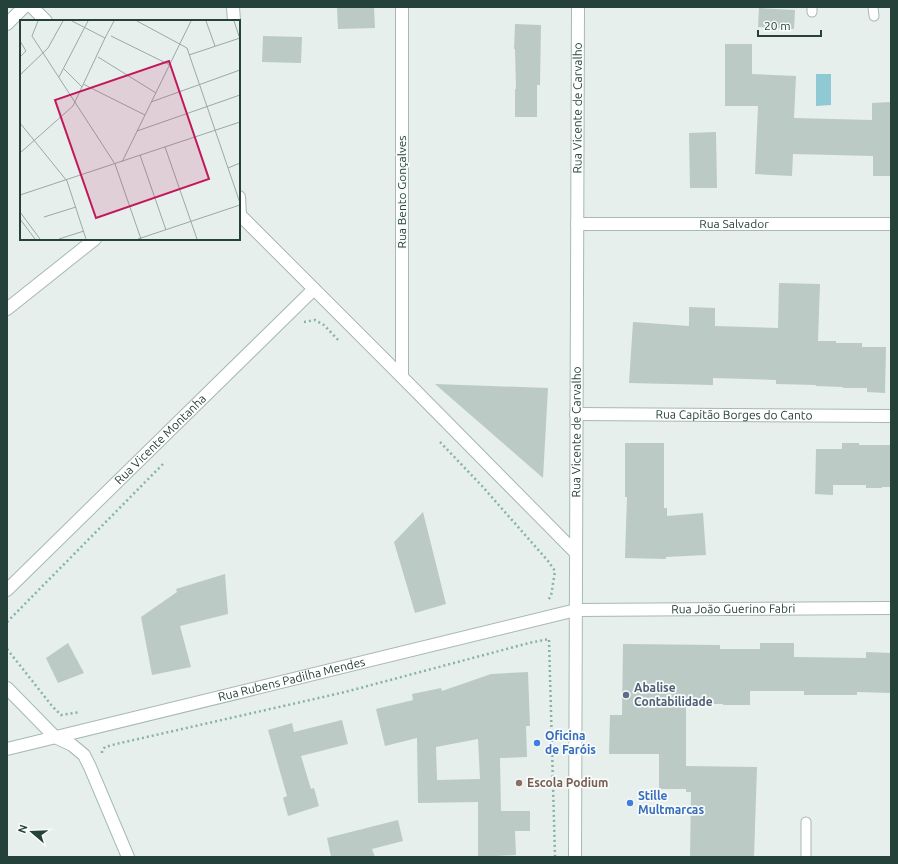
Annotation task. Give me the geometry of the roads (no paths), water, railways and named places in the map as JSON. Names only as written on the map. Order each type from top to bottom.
[{"type":"street","points":[[7,24],[24,7]]},
{"type":"street","points":[[32,7],[45,20]]},
{"type":"street","points":[[233,7],[234,20]]},
{"type":"street","name":"Rua Bento Gonçalves","points":[[402,7],[402,377]]},
{"type":"street","name":"Rua Vicente de Carvalho","points":[[575,857],[578,7]]},
{"type":"street","points":[[240,215],[576,553]]},
{"type":"street","name":"Rua Salvador","points":[[577,224],[891,224]]},
{"type":"street","points":[[7,309],[94,240]]},
{"type":"street","name":"Rua Vicente Montanha","points":[[7,590],[314,289]]},
{"type":"street","name":"Rua Capitão Borges do Canto","points":[[576,414],[891,416]]},
{"type":"street","name":"Rua João Guerino Fabri","points":[[576,610],[891,608]]},
{"type":"street","name":"Rua Rubens Padilha Mendes","points":[[7,749],[576,610]]},
{"type":"street","points":[[7,688],[55,737],[72,745],[84,755],[128,857]]},
{"type":"lane","points":[[806,822],[806,857]]},
{"type":"water","points":[[816,74],[831,74],[831,105],[816,106]]},
{"type":"place","name":"Abalise Contabilidade","points":[[626,695]]},
{"type":"place","name":"Oficina de Faróis","points":[[537,743]]},
{"type":"place","name":"Escola Podium","points":[[519,783]]},
{"type":"place","name":"Stille Multmarcas","points":[[630,803]]}]
